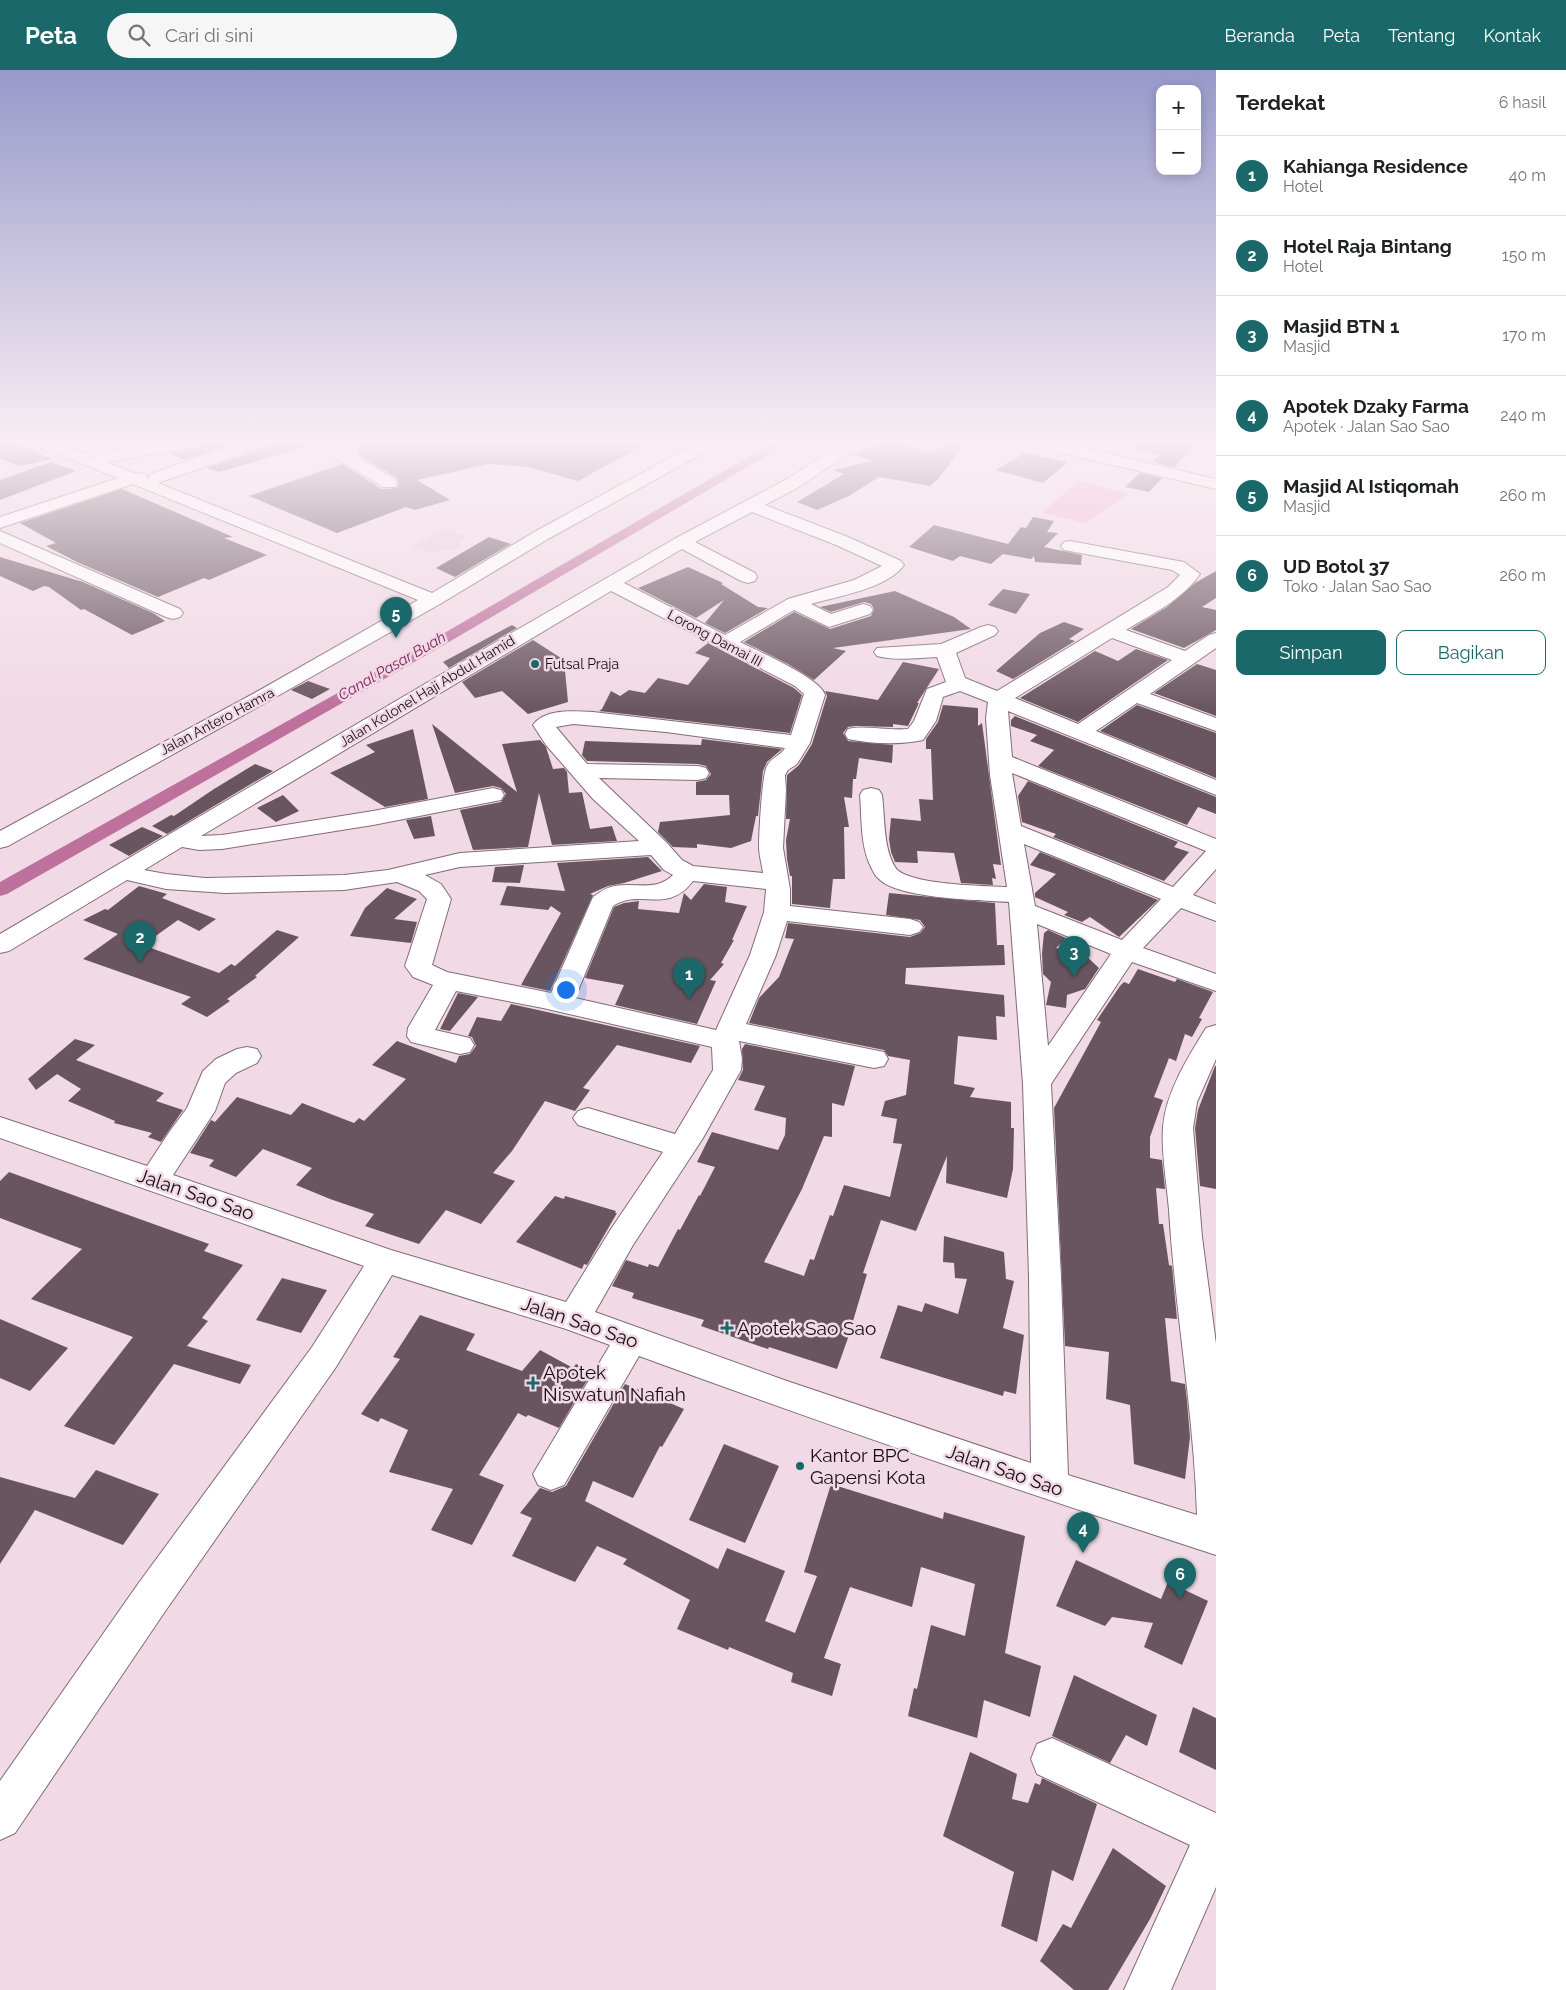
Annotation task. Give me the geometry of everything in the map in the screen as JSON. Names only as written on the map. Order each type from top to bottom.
[{"type":"street","points":[[274,532],[378,576],[442,595]]},
{"type":"street","name":"Jalan Antero Hamra","points":[[0,841],[442,595],[548,532]]},
{"type":"street","name":"Jalan Kolonel Haji Abdul Hamid","points":[[0,946],[181,840],[291,771],[702,532]]},
{"type":"street","points":[[725,642],[795,604],[856,585],[878,576],[895,565],[818,532]]},
{"type":"street","points":[[0,536],[173,613]]},
{"type":"street","points":[[682,542],[748,577]]},
{"type":"street","points":[[1050,1485],[1045,1278],[1037,1084],[1022,902],[1001,775],[1002,761],[996,711],[999,699],[1175,591],[1191,574],[1178,566],[1070,546]]},
{"type":"street","name":"Lorong Damai III","points":[[611,584],[802,682],[814,691],[816,695],[799,743]]},
{"type":"street","points":[[795,604],[829,621],[863,610]]},
{"type":"street","points":[[884,652],[911,653],[945,650],[988,631]]},
{"type":"street","points":[[1110,631],[1187,659]]},
{"type":"street","points":[[1081,732],[1216,639]]},
{"type":"street","points":[[945,650],[953,675],[959,684],[1216,788]]},
{"type":"street","points":[[856,734],[890,737],[915,735],[925,721],[934,693],[959,684]]},
{"type":"street","points":[[1134,695],[1216,725]]},
{"type":"street","points":[[574,1318],[622,1237],[708,1107],[727,1070],[727,1036],[772,932],[777,912],[777,882],[771,848],[776,790],[774,775],[778,766],[790,759],[799,743],[681,726],[589,718],[561,719],[546,723],[545,728],[554,740],[601,794],[658,847],[673,865],[687,873],[777,882]]},
{"type":"street","points":[[1002,761],[1216,847]]},
{"type":"street","points":[[582,771],[698,773]]},
{"type":"street","points":[[181,840],[200,843],[222,842],[373,818],[493,795]]},
{"type":"street","points":[[871,795],[878,853],[886,873],[892,880],[916,887],[1022,902],[1126,951],[1216,983]]},
{"type":"street","points":[[1011,830],[1216,913]]},
{"type":"street","points":[[124,872],[153,881],[204,887],[348,882],[377,880],[439,863],[460,860],[658,847]]},
{"type":"street","points":[[1037,1084],[1126,951],[1216,855]]},
{"type":"street","points":[[560,1002],[602,902],[616,893],[667,892],[680,882],[687,873]]},
{"type":"street","points":[[400,875],[426,885],[436,892],[439,898],[418,966],[426,973],[449,980],[727,1036],[874,1059]]},
{"type":"street","points":[[777,912],[910,926]]},
{"type":"street","points":[[449,980],[422,1028],[421,1036],[460,1045]]},
{"type":"street","points":[[1216,1034],[1200,1062],[1183,1102],[1178,1128],[1186,1237],[1213,1457],[1216,1530]]},
{"type":"street","points":[[155,1179],[180,1138],[200,1111],[213,1078],[226,1066],[247,1056]]},
{"type":"street","points":[[588,1118],[682,1147]]},
{"type":"street","name":"Jalan Sao Sao","points":[[0,1127],[155,1179],[384,1260],[574,1318],[774,1392],[1050,1485],[1216,1538]]},
{"type":"street","points":[[0,1818],[152,1597],[324,1357],[384,1260]]},
{"type":"street","points":[[551,1474],[631,1339]]},
{"type":"street","points":[[1052,1759],[1216,1836],[1147,1990]]},
{"type":"shaded area","points":[[440,532],[453,532],[468,537],[458,542],[463,545],[452,551],[445,549],[432,554],[411,545]]},
{"type":"building","points":[[35,532],[221,532],[233,537],[224,538],[267,555],[209,580],[204,578],[158,597],[77,562],[46,546],[56,543]]},
{"type":"building","points":[[926,532],[960,532],[1008,544],[1017,532],[1058,533],[1044,547],[1082,555],[1081,565],[1035,562],[1034,556],[1031,559],[1003,554],[991,564],[960,556],[953,561],[909,547]]},
{"type":"building","points":[[489,537],[511,544],[455,577],[436,568]]},
{"type":"building","points":[[0,557],[83,582],[153,613],[165,621],[132,635],[84,609],[81,610],[49,587],[44,586],[33,591],[0,576]]},
{"type":"building","points":[[688,567],[723,583],[721,584],[758,607],[768,608],[725,633],[705,623],[724,600],[696,618],[638,588]]},
{"type":"building","points":[[1216,571],[1216,598],[1202,607],[1216,610],[1216,630],[1184,648],[1131,629],[1167,607],[1195,583]]},
{"type":"building","points":[[1003,589],[1030,594],[1016,614],[988,605]]},
{"type":"building","points":[[895,591],[954,617],[971,629],[833,648],[846,651],[814,680],[788,664],[744,642],[794,612],[830,629],[871,616],[874,609],[871,604],[864,602],[831,612],[820,607]]},
{"type":"building","points":[[1064,622],[1084,629],[1069,639],[1075,641],[1013,679],[996,671],[1040,633]]},
{"type":"building","points":[[512,625],[517,628],[449,668],[443,662]]},
{"type":"building","points":[[533,640],[564,660],[568,702],[528,714],[502,691],[475,698],[462,682]]},
{"type":"building","points":[[708,643],[794,688],[802,695],[790,733],[599,711],[602,709],[611,691],[620,696],[629,690],[645,693],[658,678],[688,685],[710,658],[695,653]]},
{"type":"building","points":[[1136,649],[1168,660],[1078,722],[1020,698],[1095,651],[1118,661]]},
{"type":"building","points":[[903,662],[939,669],[917,703],[919,703],[908,726],[893,724],[893,727],[855,726],[848,727],[843,733],[848,741],[893,745],[892,763],[859,758],[856,779],[853,779],[852,798],[844,797],[849,827],[844,827],[845,879],[833,879],[830,908],[792,904],[792,876],[790,876],[787,859],[786,840],[790,819],[786,819],[787,775],[799,765],[812,744],[827,696],[825,691],[878,700]]},
{"type":"building","points":[[1197,664],[1216,670],[1216,716],[1154,693]]},
{"type":"building","points":[[308,681],[330,689],[312,699],[291,690]]},
{"type":"building","points":[[943,705],[978,708],[978,726],[982,723],[1001,865],[993,864],[996,879],[992,878],[993,885],[961,883],[954,853],[917,851],[918,863],[895,862],[891,852],[889,839],[891,818],[921,821],[919,799],[933,800],[931,749],[926,749],[926,739],[938,722]]},
{"type":"building","points":[[1137,705],[1216,733],[1216,778],[1100,731]]},
{"type":"building","points":[[1015,716],[1216,797],[1216,814],[1198,807],[1187,825],[1038,766],[1054,750],[1030,741],[1037,735],[1011,726],[1011,720]]},
{"type":"building","points":[[432,724],[517,792],[502,744],[540,740],[546,747],[553,769],[564,768],[567,772],[569,793],[582,792],[590,829],[612,826],[617,841],[552,845],[539,793],[528,847],[473,850],[460,810],[501,802],[506,794],[501,788],[493,786],[455,793]]},
{"type":"building","points":[[413,729],[428,799],[385,807],[330,773],[375,752],[366,745]]},
{"type":"building","points":[[702,739],[782,749],[767,762],[763,771],[758,816],[756,816],[751,841],[731,848],[697,844],[697,848],[673,847],[658,832],[660,822],[730,815],[729,795],[696,795],[696,782],[706,780],[711,774],[706,766],[698,764],[587,761],[582,755],[585,741],[701,745]]},
{"type":"building","points":[[255,764],[273,771],[167,834],[152,826],[171,815],[174,816]]},
{"type":"building","points":[[1028,781],[1178,842],[1174,847],[1189,852],[1164,881],[1053,837],[1056,834],[1022,822],[1018,796]]},
{"type":"building","points":[[283,795],[299,811],[276,822],[257,808]]},
{"type":"building","points":[[431,816],[435,836],[414,839],[406,820]]},
{"type":"building","points":[[142,827],[163,836],[129,856],[109,845]]},
{"type":"building","points":[[1040,852],[1158,900],[1119,937],[1090,917],[1082,922],[1064,915],[1068,912],[1035,897],[1035,893],[1056,874],[1030,865]]},
{"type":"building","points":[[648,857],[662,871],[608,886],[590,894],[593,895],[550,991],[521,985],[561,913],[551,906],[548,910],[500,905],[507,886],[565,891],[557,863]]},
{"type":"building","points":[[524,865],[520,883],[492,882],[495,867]]},
{"type":"building","points":[[704,884],[727,887],[725,902],[747,906],[732,940],[734,940],[721,963],[724,964],[710,980],[716,981],[697,1024],[615,1005],[624,985],[585,978],[614,907],[624,903],[639,901],[638,909],[679,913],[684,893],[691,900]]},
{"type":"building","points":[[139,886],[167,894],[162,898],[216,919],[199,931],[178,920],[143,945],[219,973],[231,964],[235,966],[277,930],[299,937],[255,976],[257,977],[227,999],[230,1001],[207,1017],[181,1004],[191,997],[83,959],[118,934],[83,920],[105,909],[108,910]]},
{"type":"building","points":[[387,888],[417,899],[394,919],[417,922],[411,943],[350,936],[365,908]]},
{"type":"building","points":[[889,893],[995,903],[997,945],[1004,945],[1005,965],[906,968],[905,984],[1004,995],[1005,1017],[996,1016],[997,1040],[958,1036],[954,1084],[975,1088],[970,1097],[1011,1102],[1011,1128],[1014,1128],[1013,1169],[1007,1198],[946,1183],[947,1156],[916,1231],[881,1220],[863,1273],[867,1274],[854,1321],[837,1369],[769,1347],[768,1349],[701,1326],[704,1320],[632,1298],[634,1293],[612,1286],[626,1260],[648,1267],[649,1264],[658,1267],[715,1167],[697,1162],[712,1132],[778,1150],[785,1135],[786,1118],[754,1110],[765,1086],[738,1080],[743,1070],[742,1049],[745,1044],[855,1066],[844,1106],[832,1103],[832,1137],[824,1136],[802,1189],[764,1262],[804,1276],[810,1259],[814,1260],[830,1215],[833,1216],[844,1185],[890,1197],[902,1144],[893,1143],[897,1119],[881,1116],[885,1101],[906,1095],[910,1060],[888,1056],[884,1050],[749,1023],[759,998],[779,977],[794,939],[785,938],[788,923],[910,937],[920,933],[925,927],[920,920],[886,915]]},
{"type":"building","points":[[1048,930],[1066,938],[1056,948],[1085,955],[1099,968],[1085,989],[1067,995],[1066,1008],[1046,1005],[1051,982],[1043,974],[1042,953],[1044,933]]},
{"type":"building","points":[[1138,969],[1175,982],[1177,979],[1213,992],[1199,1018],[1202,1019],[1192,1037],[1185,1034],[1176,1061],[1169,1058],[1154,1097],[1163,1100],[1150,1137],[1150,1158],[1162,1160],[1165,1189],[1156,1188],[1159,1224],[1163,1224],[1169,1265],[1172,1266],[1177,1319],[1165,1318],[1171,1381],[1185,1384],[1187,1401],[1190,1437],[1185,1479],[1134,1464],[1130,1405],[1106,1399],[1109,1352],[1065,1346],[1054,1108],[1101,1022],[1097,1020],[1120,986],[1124,982],[1129,984]]},
{"type":"building","points":[[458,993],[478,997],[450,1031],[440,1029]]},
{"type":"building","points":[[511,1004],[700,1046],[691,1063],[617,1045],[583,1088],[590,1090],[575,1111],[545,1101],[512,1151],[493,1173],[515,1181],[481,1224],[446,1210],[419,1244],[365,1226],[374,1214],[296,1185],[312,1168],[263,1149],[236,1177],[209,1166],[214,1160],[190,1153],[211,1120],[215,1122],[237,1097],[291,1115],[302,1103],[354,1123],[359,1118],[364,1121],[406,1079],[372,1065],[397,1041],[456,1063],[459,1056],[470,1054],[476,1046],[472,1037],[468,1036],[477,1017],[501,1021]]},
{"type":"building","points":[[75,1039],[95,1045],[76,1060],[164,1093],[156,1101],[183,1110],[161,1142],[148,1137],[152,1133],[114,1123],[115,1121],[68,1101],[81,1089],[57,1074],[36,1090],[28,1079]]},
{"type":"building","points":[[1215,1066],[1216,1189],[1200,1186],[1195,1128],[1198,1110]]},
{"type":"building","points":[[9,1172],[209,1244],[204,1251],[243,1265],[202,1318],[208,1321],[187,1346],[251,1365],[240,1384],[174,1364],[114,1445],[64,1426],[133,1337],[31,1299],[82,1249],[0,1218],[0,1181]]},
{"type":"building","points":[[555,1196],[564,1199],[565,1196],[616,1211],[615,1213],[617,1213],[587,1265],[584,1264],[582,1269],[516,1242]]},
{"type":"building","points":[[944,1236],[1004,1252],[1006,1279],[1014,1281],[1003,1328],[1024,1335],[1016,1394],[1004,1391],[1003,1396],[880,1358],[898,1305],[922,1312],[925,1303],[958,1314],[967,1279],[955,1278],[954,1263],[943,1262]]},
{"type":"building","points":[[282,1278],[327,1290],[301,1333],[256,1320]]},
{"type":"building","points":[[420,1315],[475,1334],[466,1350],[522,1371],[540,1350],[573,1368],[576,1364],[592,1372],[559,1428],[528,1415],[526,1417],[518,1413],[479,1475],[504,1485],[472,1545],[431,1530],[453,1489],[389,1472],[408,1430],[381,1418],[378,1422],[361,1414],[400,1359],[393,1357]]},
{"type":"building","points":[[0,1319],[68,1348],[30,1391],[0,1378]]},
{"type":"building","points":[[625,1384],[684,1409],[662,1447],[660,1446],[633,1498],[593,1481],[585,1501],[718,1569],[727,1548],[785,1571],[765,1621],[795,1633],[817,1576],[804,1572],[831,1484],[943,1519],[944,1512],[1025,1536],[1005,1653],[1041,1666],[1030,1717],[984,1700],[977,1738],[908,1716],[914,1688],[917,1689],[931,1625],[965,1636],[975,1584],[921,1567],[912,1607],[850,1587],[824,1658],[841,1664],[832,1696],[791,1682],[793,1673],[729,1647],[728,1650],[677,1629],[690,1600],[623,1564],[627,1559],[597,1546],[575,1582],[512,1556],[532,1518],[520,1513],[540,1488],[552,1492],[566,1486]]},
{"type":"building","points":[[724,1444],[779,1466],[745,1543],[689,1520]]},
{"type":"building","points":[[96,1470],[159,1494],[123,1545],[35,1510],[0,1564],[0,1477],[75,1498]]},
{"type":"building","points":[[1076,1560],[1161,1599],[1168,1582],[1208,1601],[1182,1665],[1144,1647],[1153,1623],[1112,1617],[1105,1626],[1056,1606]]},
{"type":"building","points":[[1074,1675],[1157,1715],[1147,1746],[1126,1735],[1110,1763],[1052,1736]]},
{"type":"building","points":[[1193,1707],[1216,1718],[1216,1770],[1179,1752]]},
{"type":"building","points":[[970,1752],[1017,1774],[1012,1799],[1028,1803],[1035,1783],[1040,1785],[1042,1778],[1097,1804],[1073,1881],[1052,1870],[1037,1942],[1001,1926],[1014,1872],[943,1836]]},
{"type":"building","points":[[1113,1848],[1166,1886],[1150,1919],[1108,1990],[1074,1990],[1040,1961],[1063,1924],[1071,1928]]},
{"type":"waterway","name":"Canal Pasar Buah","points":[[0,890],[432,646],[629,532]]},
{"type":"place","name":"Masjid Al Istiqomah","points":[[396,638]]},
{"type":"place","name":"Futsal Praja","points":[[535,664]]},
{"type":"place","name":"Hotel Raja Bintang","points":[[140,962]]},
{"type":"place","name":"Masjid BTN 1","points":[[1074,977]]},
{"type":"place","name":"Kahianga Residence","points":[[689,999]]},
{"type":"place","name":"Apotek Sao Sao","points":[[727,1328]]},
{"type":"place","name":"Apotek Niswatun Nafiah","points":[[533,1383]]},
{"type":"place","name":"Kantor BPC Gapensi Kota","points":[[800,1466]]},
{"type":"place","name":"Apotek Dzaky Farma","points":[[1083,1553]]},
{"type":"place","name":"UD Botol 37","points":[[1180,1599]]}]
